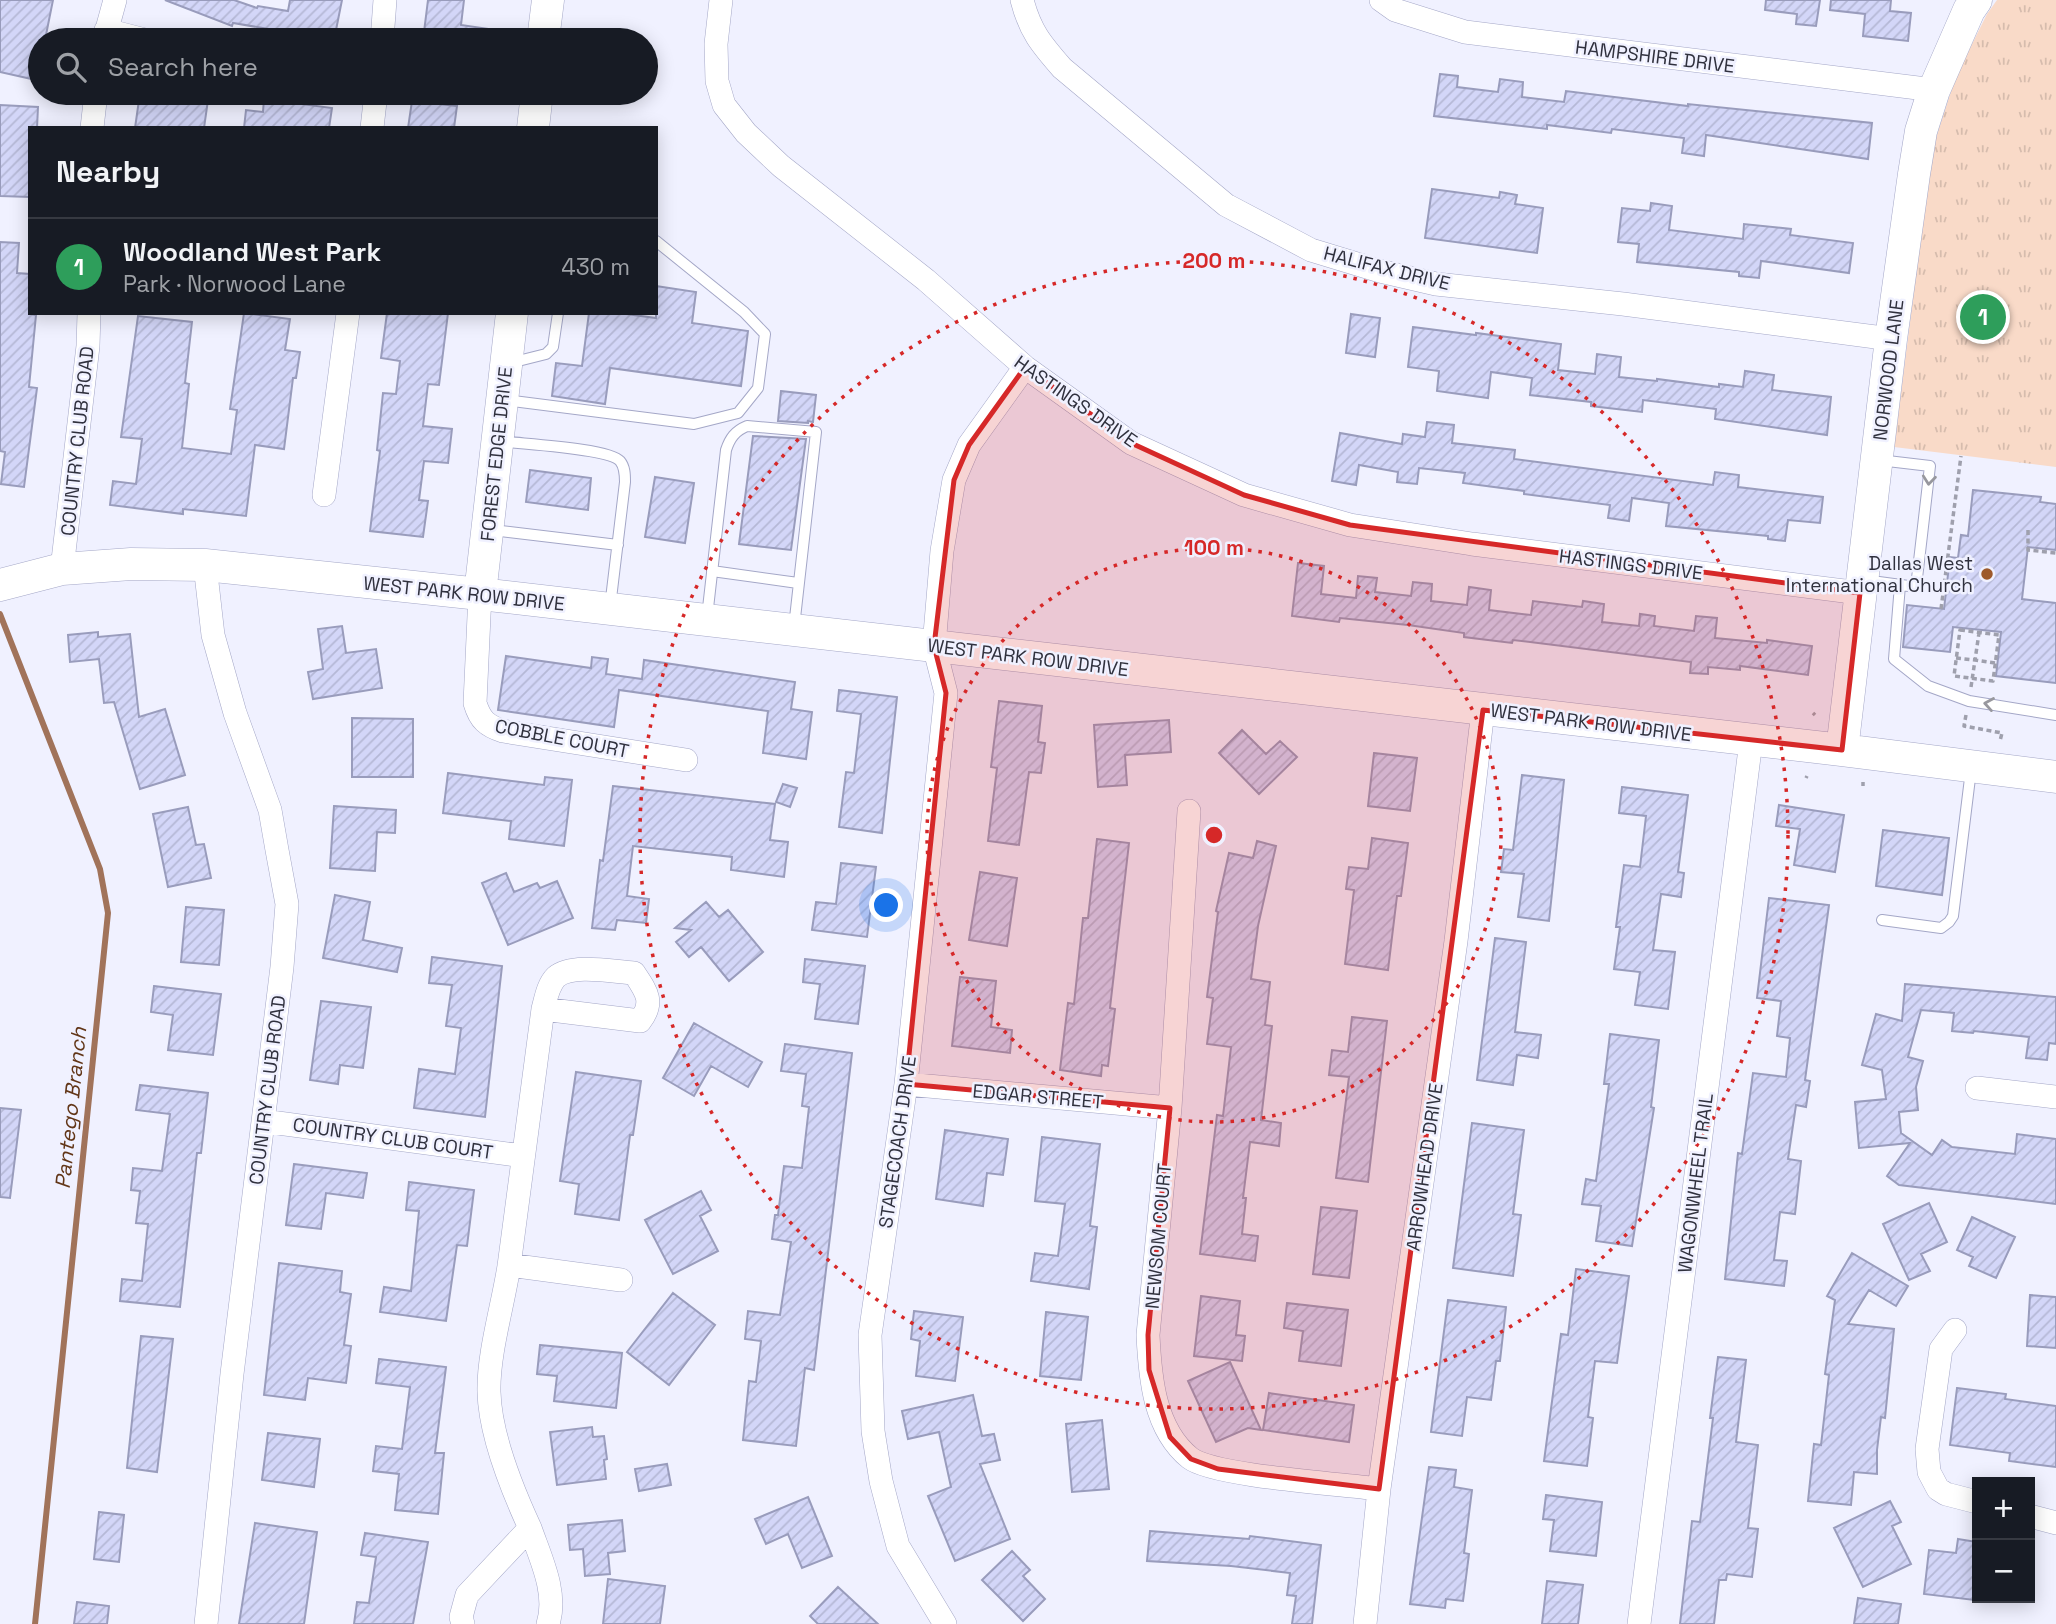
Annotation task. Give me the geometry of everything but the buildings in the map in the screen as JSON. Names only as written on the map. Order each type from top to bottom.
[{"type":"main road","points":[[544,28],[548,0]]},
{"type":"main road","name":"NORWOOD LANE","points":[[1842,750],[1891,339],[1921,131],[1934,90],[1969,10],[1976,0]]},
{"type":"main road","points":[[533,126],[536,105]]},
{"type":"main road","name":"FOREST EDGE DRIVE","points":[[480,594],[512,315]]},
{"type":"main road","name":"WEST PARK ROW DRIVE","points":[[0,585],[62,569],[131,564],[205,565],[480,594],[1842,750],[2056,777]]},
{"type":"street","points":[[107,28],[115,0]]},
{"type":"street","points":[[383,28],[385,0]]},
{"type":"street","name":"HASTINGS DRIVE","points":[[721,0],[716,44],[718,81],[724,105],[737,124],[781,166],[926,280],[1025,368],[1131,443],[1244,495],[1350,525],[1472,544],[1861,586]]},
{"type":"street","name":"HALIFAX DRIVE","points":[[1022,0],[1028,23],[1062,68],[1226,205],[1311,250],[1380,271],[1436,284],[1623,304],[1891,339]]},
{"type":"street","name":"HAMPSHIRE DRIVE","points":[[1381,0],[1395,10],[1465,32],[1934,90]]},
{"type":"street","points":[[92,126],[95,105]]},
{"type":"street","points":[[372,126],[375,105]]},
{"type":"street","name":"COUNTRY CLUB ROAD","points":[[62,569],[88,346],[89,315]]},
{"type":"street","points":[[324,495],[348,315]]},
{"type":"street","name":"STAGECOACH DRIVE","points":[[945,1624],[898,1546],[881,1480],[872,1407],[870,1335],[906,1084],[946,693],[934,646],[942,551],[954,480],[969,445],[1025,368]]},
{"type":"street","name":"COUNTRY CLUB ROAD","points":[[205,565],[213,635],[235,713],[270,810],[286,904],[282,967],[232,1374],[206,1624]]},
{"type":"street","name":"COBBLE COURT","points":[[480,594],[475,703],[479,717],[489,727],[686,760]]},
{"type":"street","name":"ARROWHEAD DRIVE","points":[[1365,1624],[1379,1489],[1456,941],[1483,710]]},
{"type":"street","name":"WAGONWHEEL TRAIL","points":[[1639,1624],[1751,741]]},
{"type":"street","name":"NEWSOM COURT","points":[[1189,811],[1170,1108],[1148,1335],[1156,1402],[1170,1437],[1191,1459],[1218,1469],[1379,1489]]},
{"type":"street","points":[[543,1009],[509,1265],[491,1364],[489,1391],[510,1485],[530,1528],[551,1596],[548,1624]]},
{"type":"street","name":"EDGAR STREET","points":[[906,1084],[1170,1108]]},
{"type":"street","points":[[1977,1088],[2056,1097]]},
{"type":"street","name":"COUNTRY CLUB COURT","points":[[263,1121],[523,1156]]},
{"type":"street","points":[[509,1265],[621,1280]]},
{"type":"street","points":[[1955,1330],[1941,1349],[1927,1449],[1929,1472],[1938,1489],[1946,1494],[1972,1501]]},
{"type":"street","points":[[2035,1517],[2056,1523]]},
{"type":"street","points":[[463,1624],[461,1617],[467,1595],[530,1528]]},
{"type":"lane","points":[[502,400],[694,424],[738,412],[758,388],[765,334],[744,312],[658,243]]},
{"type":"lane","points":[[506,364],[546,354],[553,347],[558,315]]},
{"type":"lane","points":[[707,620],[729,440],[747,426],[816,432],[794,630]]},
{"type":"lane","points":[[498,441],[604,453],[621,462],[625,482],[610,609]]},
{"type":"lane","points":[[1861,586],[1916,587],[1930,466],[1876,460]]},
{"type":"lane","points":[[488,529],[618,545]]},
{"type":"lane","points":[[712,571],[798,583]]},
{"type":"lane","points":[[1900,585],[1894,659],[1928,686],[1948,694],[1969,701],[2056,715]]},
{"type":"lane","points":[[1882,920],[1941,928],[1949,922],[1972,767]]},
{"type":"path","points":[[1941,609],[1961,456]]},
{"type":"path","points":[[2028,530],[2028,550],[2056,553]]},
{"type":"path","points":[[1960,631],[1979,633],[1999,635],[1993,681],[1954,676],[1960,631]]},
{"type":"path","points":[[1973,678],[1979,633]]},
{"type":"path","points":[[1956,658],[1995,663]]},
{"type":"highlighted area","points":[[1025,367],[1131,443],[1244,495],[1350,525],[1860,593],[1842,750],[1483,710],[1379,1489],[1218,1469],[1191,1459],[1170,1437],[1149,1370],[1148,1335],[1170,1108],[906,1084],[946,693],[934,646],[954,480],[969,445]]},
{"type":"green space","points":[[1997,0],[2056,0],[2056,467],[1894,447],[1932,150],[1956,76],[1987,14]]},
{"type":"waterway","name":"Pantego Branch","points":[[0,614],[100,869],[108,913],[35,1624]]},
{"type":"place","name":"Woodland West Park","points":[[1983,317]]},
{"type":"place","name":"Dallas West International Church","points":[[1987,574]]}]
